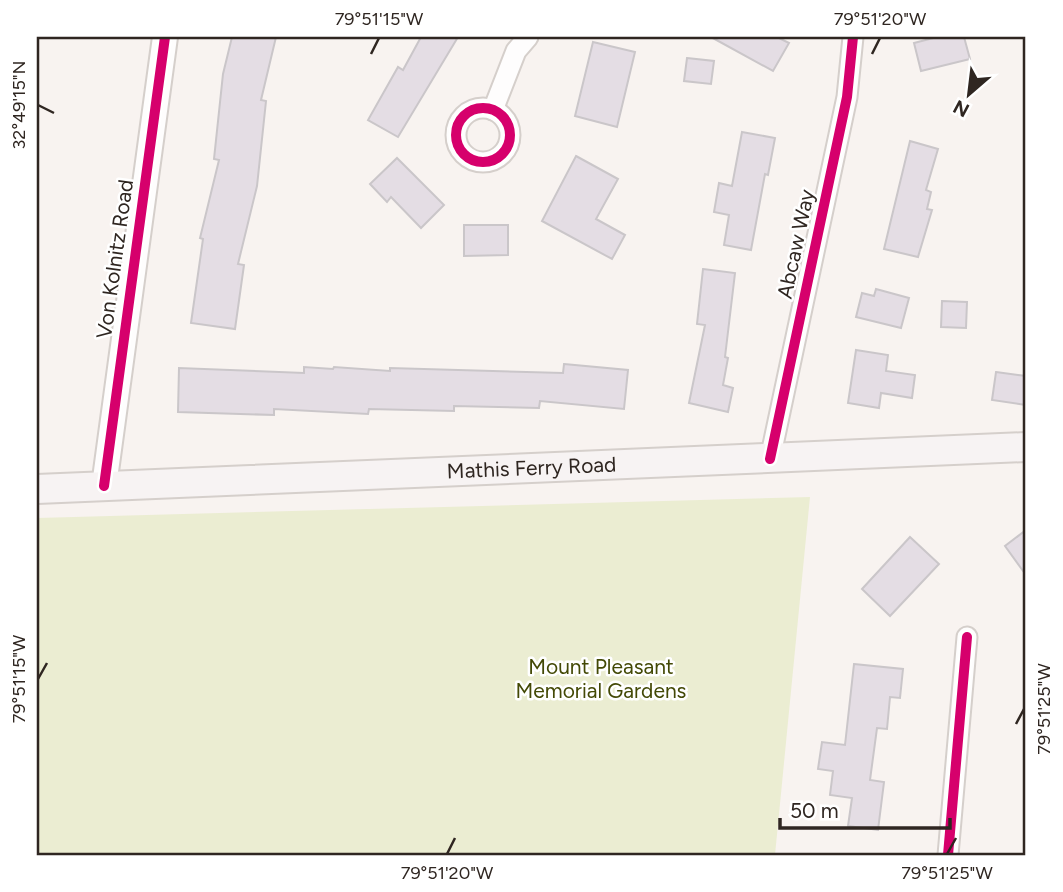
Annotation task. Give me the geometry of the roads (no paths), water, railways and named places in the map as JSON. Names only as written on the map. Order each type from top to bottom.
[{"type":"main road","name":"Mathis Ferry Road","points":[[37,489],[1026,447]]},
{"type":"street","name":"Von Kolnitz Road","points":[[104,486],[165,37]]},
{"type":"street","points":[[494,110],[516,51],[528,37]]},
{"type":"street","name":"Abcaw Way","points":[[770,459],[847,97],[853,37]]},
{"type":"street","points":[[948,855],[967,637]]},
{"type":"park label","name":"Mount Pleasant Memorial Gardens","points":[[601,679]]}]
